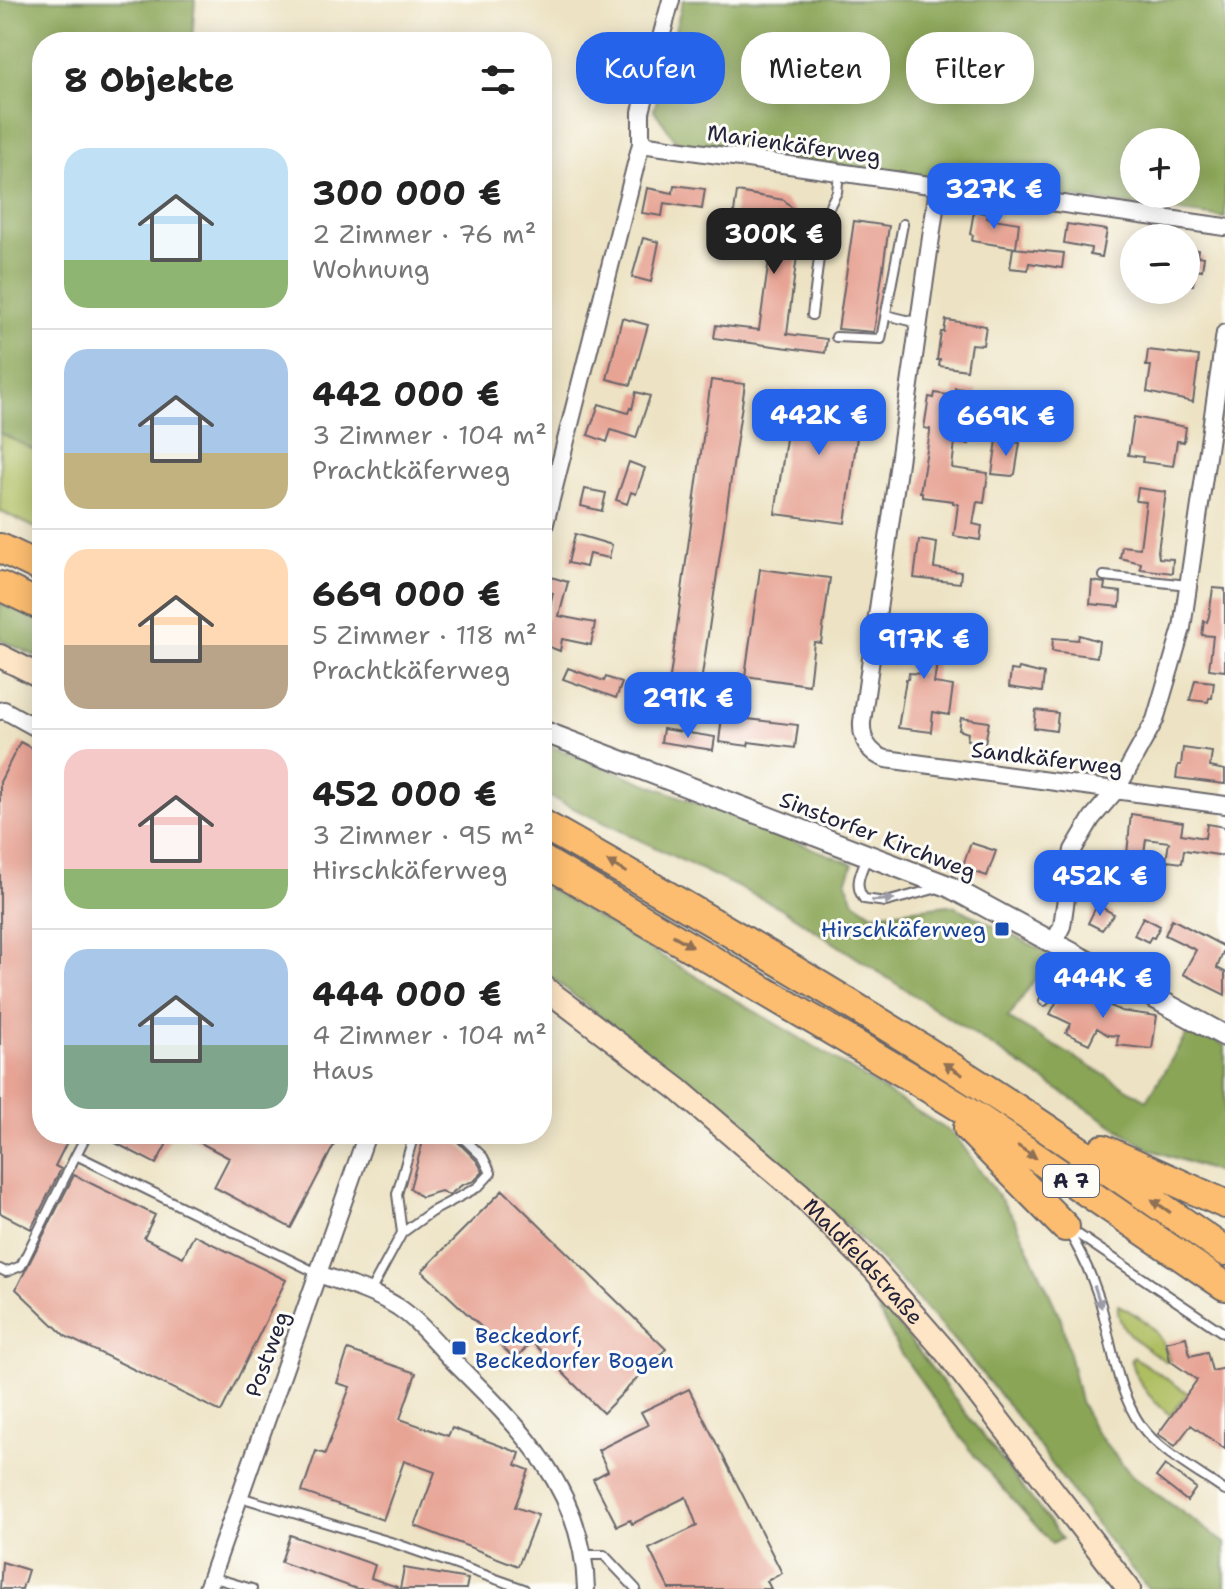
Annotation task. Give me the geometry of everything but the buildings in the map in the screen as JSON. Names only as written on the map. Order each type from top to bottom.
[{"type":"highway","points":[[0,548],[32,563]]},
{"type":"highway","points":[[0,586],[32,601]]},
{"type":"highway","name":"A 7","points":[[552,830],[710,919],[1019,1110],[1225,1251]]},
{"type":"highway","name":"A 7","points":[[552,866],[981,1120],[1225,1286]]},
{"type":"highway","points":[[914,1079],[1005,1164],[1065,1227]]},
{"type":"highway","points":[[1019,1110],[1225,1204]]},
{"type":"main road","points":[[0,656],[32,672]]},
{"type":"main road","name":"Maldfeldstraße","points":[[552,994],[678,1089],[799,1193],[873,1268],[946,1352],[1129,1589]]},
{"type":"street","points":[[552,496],[641,144],[641,112],[671,0]]},
{"type":"street","name":"Marienkäferweg","points":[[641,144],[1225,227]]},
{"type":"street","points":[[919,323],[938,188]]},
{"type":"street","name":"Sandkäferweg","points":[[919,323],[862,722],[862,734],[868,746],[876,756],[886,759],[1225,805]]},
{"type":"street","points":[[1059,945],[1073,850],[1092,818],[1117,789],[1155,720],[1182,628],[1225,333]]},
{"type":"street","points":[[0,711],[4,710],[32,725]]},
{"type":"street","name":"Sinstorfer Kirchweg","points":[[552,735],[948,886],[1225,1036]]},
{"type":"street","name":"Postweg","points":[[209,1583],[364,1144]]},
{"type":"street","points":[[319,1274],[400,1308],[533,1443],[564,1497],[579,1534],[586,1589]]},
{"type":"lane","points":[[812,315],[824,217],[837,192],[839,173]]},
{"type":"lane","points":[[836,337],[881,339],[903,224]]},
{"type":"lane","points":[[886,315],[919,323]]},
{"type":"lane","points":[[1104,576],[1189,585]]},
{"type":"lane","points":[[867,856],[858,887],[861,895],[869,901],[886,902],[948,886]]},
{"type":"lane","points":[[1044,1001],[1060,980],[1059,945]]},
{"type":"lane","points":[[0,1269],[6,1272],[21,1266],[82,1144]]},
{"type":"lane","points":[[402,1233],[397,1194],[411,1144]]},
{"type":"lane","points":[[370,1293],[402,1233],[427,1215],[478,1187],[491,1173],[483,1157],[469,1144]]},
{"type":"lane","points":[[76,1155],[319,1274]]},
{"type":"lane","points":[[1065,1227],[1225,1334]]},
{"type":"lane","points":[[1065,1227],[1089,1270],[1118,1375],[1141,1426],[1152,1439],[1225,1491]]},
{"type":"lane","points":[[240,1497],[394,1543],[524,1589]]},
{"type":"lane","points":[[582,1555],[604,1555],[636,1589]]},
{"type":"lane","points":[[209,1583],[252,1589]]},
{"type":"green space","points":[[0,0],[195,0],[193,32],[32,32],[32,449],[0,433]]},
{"type":"green space","points":[[683,0],[1225,0],[1225,218],[1151,208],[1200,208],[1200,128],[1120,128],[1120,204],[678,144],[654,110],[656,104],[725,104],[725,32],[675,32]]},
{"type":"green space","points":[[0,433],[32,449],[32,526],[0,511]]},
{"type":"green space","points":[[0,603],[32,617],[32,654],[0,640]]},
{"type":"green space","points":[[552,747],[853,864],[846,882],[854,901],[873,914],[948,905],[1052,955],[1008,1018],[1147,1100],[1191,1027],[1225,1046],[1225,1175],[1149,1149],[779,907],[552,798]]},
{"type":"green space","points":[[552,891],[820,1050],[955,1135],[1016,1221],[1061,1319],[1080,1401],[1095,1431],[1132,1476],[1225,1543],[1225,1589],[1149,1589],[994,1388],[891,1270],[796,1179],[552,978]]},
{"type":"green space","points":[[867,1289],[1062,1539],[1052,1544],[976,1458],[900,1352]]},
{"type":"green space","points":[[1118,1305],[1151,1327],[1170,1361],[1165,1361],[1133,1338],[1121,1323]]},
{"type":"green space","points":[[1134,1357],[1188,1393],[1170,1415],[1141,1384],[1133,1368],[1131,1359]]},
{"type":"place","name":"Hirschkäferweg","points":[[1002,929]]},
{"type":"place","name":"Beckedorf, Beckedorfer Bogen","points":[[459,1348]]}]
